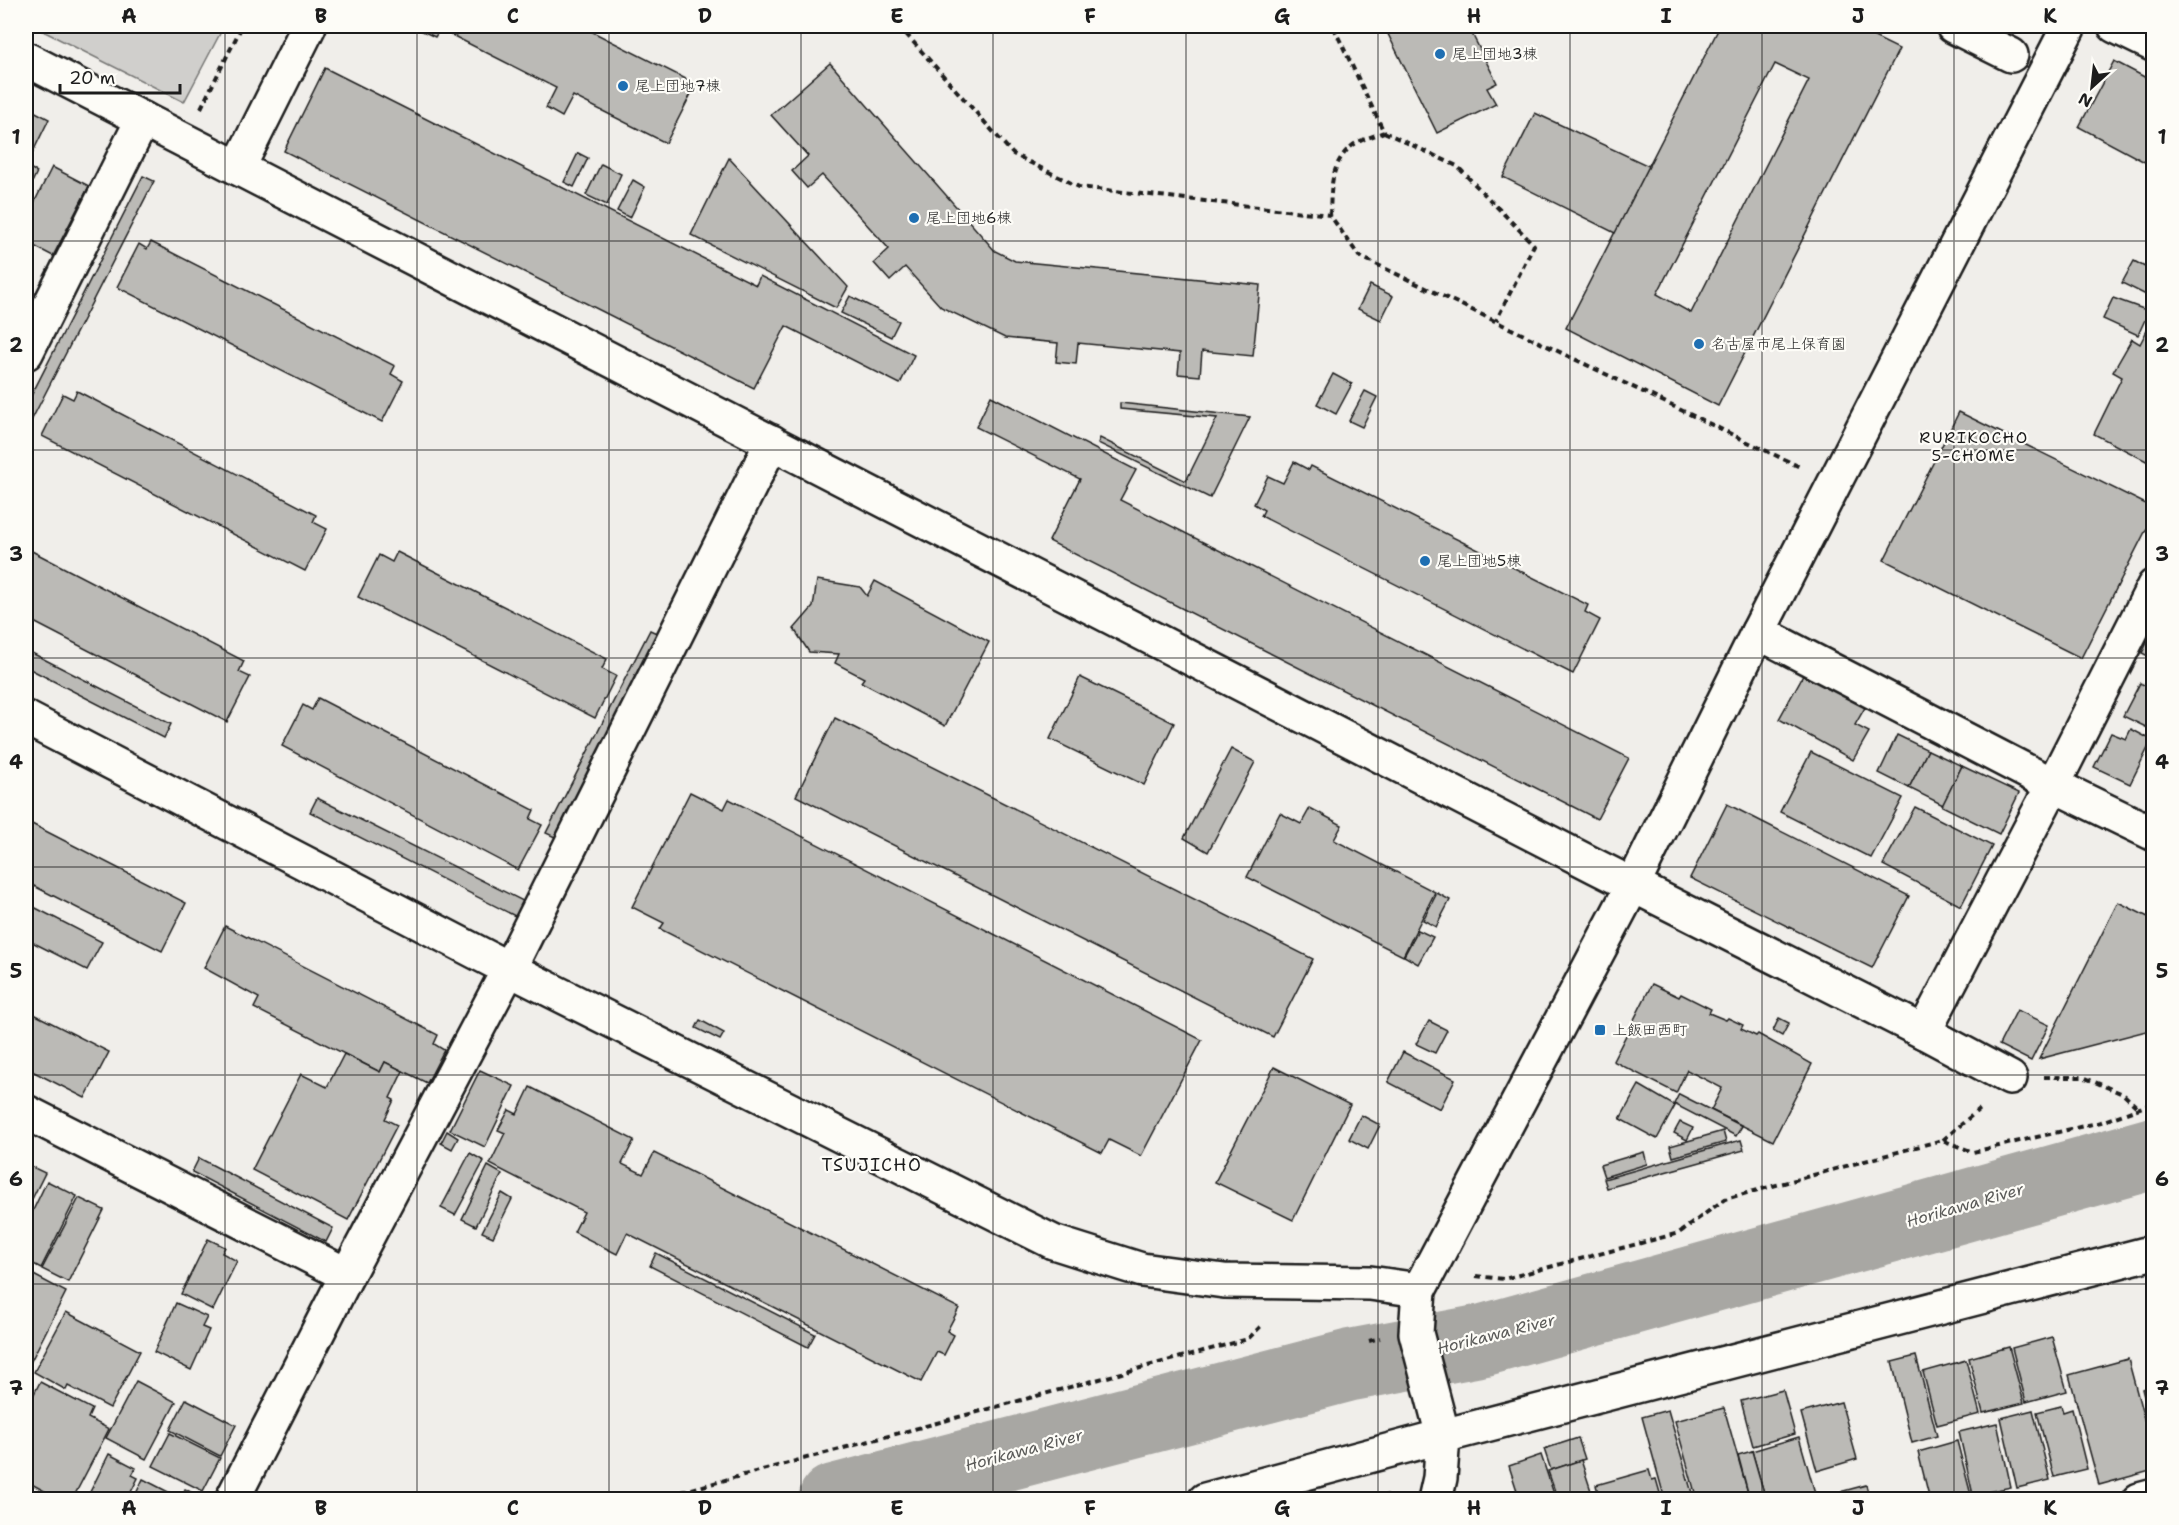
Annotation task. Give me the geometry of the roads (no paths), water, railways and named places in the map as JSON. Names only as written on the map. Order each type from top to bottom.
[{"type":"street","points":[[238,168],[309,26]]},
{"type":"street","points":[[1953,26],[2011,55]]},
{"type":"street","points":[[1435,1500],[1440,1478],[1438,1420],[1416,1333],[1419,1290],[1633,885],[1758,632],[2069,26]]},
{"type":"street","points":[[2115,26],[2154,45]]},
{"type":"street","points":[[26,59],[2010,1078]]},
{"type":"street","points":[[26,353],[143,119]]},
{"type":"street","points":[[232,1500],[347,1275],[509,969],[772,442]]},
{"type":"street","points":[[1924,1032],[2154,586]]},
{"type":"street","points":[[1758,632],[2053,785],[2154,834]]},
{"type":"street","points":[[26,718],[509,969],[1053,1242],[1142,1270],[1212,1280],[1370,1283],[1419,1290]]},
{"type":"street","points":[[26,1112],[347,1275]]},
{"type":"street","points":[[1205,1500],[1438,1420],[2154,1252]]},
{"type":"street","points":[[2139,1500],[2154,1496]]},
{"type":"waterway","name":"Horikawa River","points":[[834,1500],[1351,1365],[1484,1340],[2154,1153]]},
{"type":"place","name":"尾上団地3棟","points":[[1440,54]]},
{"type":"place","name":"尾上団地7棟","points":[[623,86]]},
{"type":"place","name":"尾上団地6棟","points":[[914,218]]},
{"type":"place","name":"名古屋市尾上保育園","points":[[1699,344]]},
{"type":"place","name":"尾上団地5棟","points":[[1425,561]]},
{"type":"place","name":"上飯田西町","points":[[1600,1030]]},
{"type":"district","name":"RURIKOCHO 5-CHOME","points":[[1974,446]]},
{"type":"district","name":"TSUJICHO","points":[[872,1165]]}]
